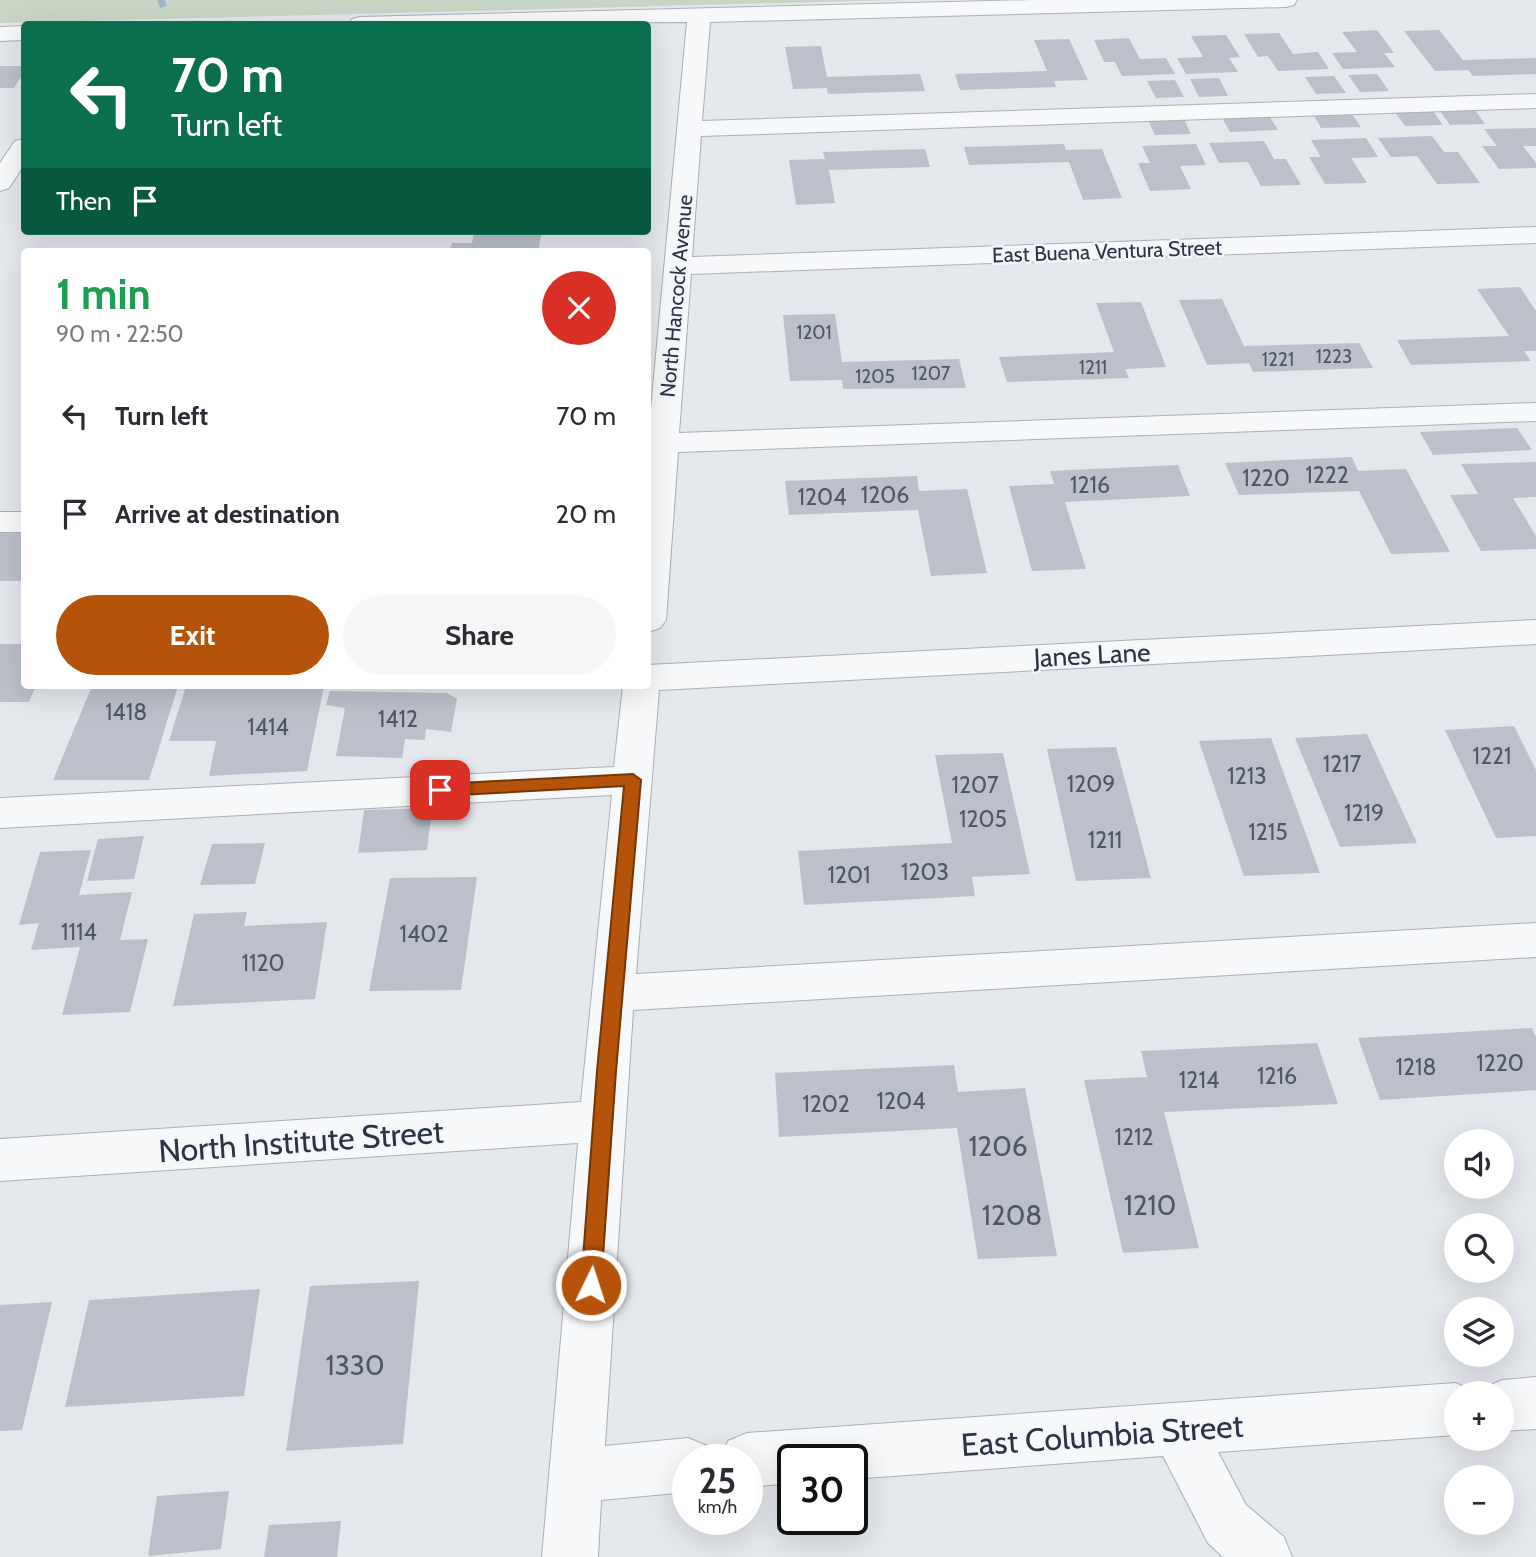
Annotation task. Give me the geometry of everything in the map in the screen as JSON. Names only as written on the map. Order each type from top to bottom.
[{"type":"street","points":[[425,21],[707,8],[1286,0]]},
{"type":"street","name":"North Hancock Avenue","points":[[651,585],[691,129],[707,8]]},
{"type":"street","points":[[0,34],[21,33]]},
{"type":"street","points":[[691,129],[1536,101]]},
{"type":"street","points":[[0,183],[21,151]]},
{"type":"street","name":"East Buena Ventura Street","points":[[678,266],[1536,235]]},
{"type":"street","points":[[663,443],[1536,412]]},
{"type":"street","points":[[0,522],[21,522]]},
{"type":"street","name":"Janes Lane","points":[[651,678],[1536,632]]},
{"type":"street","points":[[570,1557],[603,1121],[641,689]]},
{"type":"street","points":[[0,813],[633,780]]},
{"type":"street","points":[[614,993],[1536,940]]},
{"type":"street","name":"North Institute Street","points":[[0,1160],[603,1121]]},
{"type":"street","points":[[1514,1405],[1536,1403]]},
{"type":"street","name":"East Columbia Street","points":[[763,1459],[1444,1410]]},
{"type":"street","points":[[1177,1429],[1227,1524],[1264,1557]]},
{"type":"street","points":[[578,1475],[672,1466]]},
{"type":"green space","points":[[0,0],[895,0],[21,21],[0,23]]},
{"type":"building","points":[[1377,30],[1394,53],[1384,53],[1395,67],[1343,69],[1332,53],[1357,52],[1342,32]]},
{"type":"building","points":[[1439,30],[1463,60],[1536,58],[1536,74],[1473,76],[1468,70],[1435,71],[1404,31]]},
{"type":"building","points":[[1279,33],[1293,54],[1318,52],[1329,69],[1278,71],[1268,56],[1258,57],[1244,34]]},
{"type":"building","points":[[1226,35],[1240,57],[1229,58],[1238,72],[1186,74],[1177,58],[1203,57],[1191,36]]},
{"type":"building","points":[[1129,38],[1140,59],[1166,58],[1175,74],[1122,76],[1115,62],[1104,62],[1094,40]]},
{"type":"building","points":[[1069,39],[1088,80],[1054,81],[1056,87],[960,90],[955,74],[1047,71],[1034,40]]},
{"type":"building","points":[[821,46],[827,77],[920,74],[925,91],[828,94],[827,88],[793,89],[785,47]]},
{"type":"building","points":[[0,66],[21,66],[21,77],[14,88],[0,88]]},
{"type":"building","points":[[1377,74],[1389,91],[1360,92],[1348,75]]},
{"type":"building","points":[[1334,76],[1346,93],[1316,94],[1305,77]]},
{"type":"building","points":[[1219,78],[1228,96],[1199,97],[1190,79]]},
{"type":"building","points":[[1175,80],[1184,97],[1156,98],[1147,81]]},
{"type":"building","points":[[1475,110],[1485,124],[1450,125],[1440,111]]},
{"type":"building","points":[[1433,111],[1443,125],[1405,126],[1395,112]]},
{"type":"building","points":[[1351,113],[1361,127],[1321,128],[1313,114]]},
{"type":"building","points":[[1269,116],[1278,130],[1230,132],[1222,118]]},
{"type":"building","points":[[1184,119],[1191,134],[1155,135],[1148,120]]},
{"type":"building","points":[[1536,128],[1536,146],[1523,146],[1536,163],[1536,168],[1499,169],[1482,146],[1497,146],[1484,129]]},
{"type":"building","points":[[1432,136],[1444,152],[1458,152],[1480,183],[1437,184],[1417,156],[1391,157],[1378,138]]},
{"type":"building","points":[[1366,138],[1378,157],[1351,158],[1367,183],[1325,184],[1309,157],[1321,157],[1311,140]]},
{"type":"building","points":[[1264,141],[1274,159],[1286,159],[1301,185],[1261,186],[1248,162],[1219,163],[1209,143]]},
{"type":"building","points":[[1064,144],[1066,150],[1102,149],[1122,198],[1083,200],[1069,162],[969,165],[964,147]]},
{"type":"building","points":[[1196,144],[1206,165],[1180,166],[1191,189],[1150,191],[1138,163],[1150,163],[1142,146]]},
{"type":"building","points":[[925,149],[930,167],[829,170],[835,203],[796,205],[789,160],[825,159],[823,152]]},
{"type":"building","points":[[474,235],[541,235],[539,248],[450,248],[452,243],[472,243]]},
{"type":"building","points":[[1520,287],[1536,311],[1536,351],[1524,351],[1531,361],[1411,365],[1397,340],[1509,336],[1477,289]]},
{"type":"building","points":[[1222,299],[1244,346],[1359,343],[1373,368],[1253,372],[1249,363],[1207,365],[1179,300]]},
{"type":"building","points":[[1141,302],[1166,367],[1125,369],[1129,378],[1007,382],[999,357],[1114,352],[1096,303]]},
{"type":"building","points":[[835,314],[842,362],[959,359],[966,388],[843,389],[842,380],[790,381],[783,315]]},
{"type":"building","points":[[1517,428],[1532,450],[1433,455],[1420,432]]},
{"type":"building","points":[[1352,457],[1358,471],[1406,469],[1450,552],[1391,554],[1359,491],[1239,495],[1225,463]]},
{"type":"building","points":[[1536,462],[1536,497],[1513,498],[1536,536],[1536,549],[1481,551],[1450,495],[1478,494],[1461,464]]},
{"type":"building","points":[[1178,465],[1190,496],[1065,502],[1086,569],[1032,571],[1009,486],[1054,484],[1050,471]]},
{"type":"building","points":[[917,476],[919,491],[967,489],[987,573],[931,576],[918,510],[789,515],[785,481]]},
{"type":"building","points":[[0,530],[21,530],[21,581],[0,581]]},
{"type":"building","points":[[0,644],[21,644],[21,689],[35,689],[29,702],[0,702]]},
{"type":"building","points":[[91,689],[177,689],[149,780],[53,780]]},
{"type":"building","points":[[185,689],[323,689],[307,771],[209,776],[216,741],[169,741]]},
{"type":"building","points":[[330,691],[447,693],[457,699],[451,732],[426,729],[425,740],[405,739],[402,758],[336,756],[345,708],[326,705]]},
{"type":"building","points":[[1514,726],[1536,770],[1536,836],[1496,838],[1445,730]]},
{"type":"building","points":[[1367,734],[1417,843],[1340,847],[1295,738]]},
{"type":"building","points":[[1271,738],[1320,873],[1244,876],[1199,741]]},
{"type":"building","points":[[1116,747],[1151,878],[1076,881],[1047,749]]},
{"type":"building","points":[[1003,753],[1030,874],[972,877],[975,896],[804,905],[798,851],[952,843],[935,755]]},
{"type":"building","points":[[432,808],[427,850],[358,853],[364,810]]},
{"type":"building","points":[[144,836],[134,879],[87,881],[98,839]]},
{"type":"building","points":[[265,843],[255,884],[200,885],[212,844]]},
{"type":"building","points":[[91,850],[79,895],[132,892],[120,940],[148,939],[130,1012],[62,1015],[80,947],[31,950],[39,923],[19,925],[40,852]]},
{"type":"building","points":[[477,877],[461,990],[369,991],[390,878]]},
{"type":"building","points":[[247,912],[244,926],[327,922],[315,999],[173,1006],[194,914]]},
{"type":"building","points":[[1532,1028],[1536,1037],[1536,1090],[1380,1100],[1358,1038]]},
{"type":"building","points":[[1317,1043],[1338,1104],[1164,1112],[1199,1248],[1123,1253],[1084,1080],[1147,1077],[1141,1051]]},
{"type":"building","points":[[954,1065],[958,1092],[1025,1088],[1057,1256],[978,1259],[957,1128],[779,1137],[775,1073]]},
{"type":"building","points":[[419,1281],[403,1444],[286,1451],[310,1286]]},
{"type":"building","points":[[260,1289],[244,1396],[65,1407],[89,1300]]},
{"type":"building","points":[[52,1302],[22,1430],[0,1431],[0,1305]]},
{"type":"building","points":[[229,1491],[221,1549],[148,1556],[157,1496]]},
{"type":"building","points":[[341,1521],[337,1557],[264,1557],[269,1525]]},
{"type":"waterway","points":[[161,0],[163,6]]},
{"type":"route","points":[[440,790],[633,780],[606,1071],[591,1285]]}]
